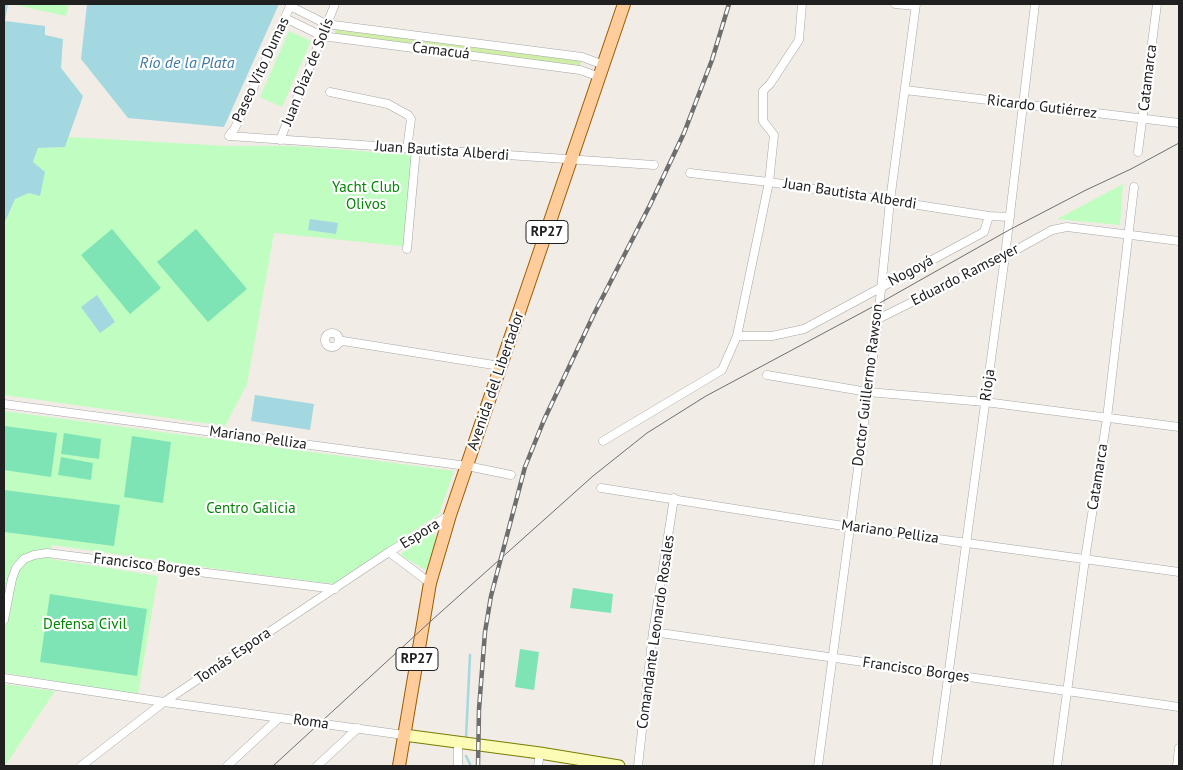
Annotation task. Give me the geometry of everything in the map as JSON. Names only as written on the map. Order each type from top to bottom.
[{"type":"main road","name":"Avenida del Libertador","points":[[399,766],[430,583],[450,515],[624,4]]},
{"type":"street","name":"Juan Díaz de Solís","points":[[280,140],[326,24],[336,4]]},
{"type":"street","points":[[603,441],[722,370],[736,336],[770,182],[774,135],[763,121],[763,91],[770,84],[799,40],[799,21],[802,4]]},
{"type":"street","points":[[895,4],[915,5]]},
{"type":"street","name":"Rioja","points":[[936,766],[1006,256],[1035,4]]},
{"type":"street","name":"Catamarca","points":[[1138,152],[1157,4]]},
{"type":"street","name":"Camacuá","points":[[291,5],[326,24],[582,57],[602,71]]},
{"type":"street","name":"Paseo Vito Dumas","points":[[229,136],[235,128],[291,5]]},
{"type":"street","name":"Doctor Guillermo Rawson","points":[[818,766],[878,319],[890,200],[915,5]]},
{"type":"street","name":"Camacuá","points":[[285,18],[322,36],[580,70],[602,71]]},
{"type":"street","points":[[402,46],[404,34]]},
{"type":"street","points":[[526,62],[528,50]]},
{"type":"street","name":"Ricardo Gutiérrez","points":[[905,90],[1179,123]]},
{"type":"street","points":[[330,92],[388,104],[408,115],[411,119],[407,149]]},
{"type":"street","name":"Juan Bautista Alberdi","points":[[229,136],[654,165]]},
{"type":"street","points":[[407,249],[416,150]]},
{"type":"street","name":"Juan Bautista Alberdi","points":[[690,173],[770,182],[989,216],[1010,217]]},
{"type":"street","name":"Catamarca","points":[[1057,766],[1085,559],[1107,418],[1134,187]]},
{"type":"street","name":"Nogoyá","points":[[736,336],[772,336],[804,329],[984,232],[989,216]]},
{"type":"street","name":"Eduardo Ramseyer","points":[[878,319],[1006,256],[1052,230],[1066,226],[1130,234]]},
{"type":"street","points":[[1130,234],[1179,241]]},
{"type":"street","points":[[339,341],[500,366]]},
{"type":"street","points":[[767,376],[868,392],[986,402],[1179,427]]},
{"type":"street","name":"Mariano Pelliza","points":[[4,404],[467,466],[511,475]]},
{"type":"street","name":"Mariano Pelliza","points":[[602,488],[850,526],[1179,572]]},
{"type":"street","name":"Comandante Leonardo Rosales","points":[[638,766],[653,632],[674,498]]},
{"type":"street","name":"Espora","points":[[389,552],[450,515]]},
{"type":"street","points":[[389,552],[430,583]]},
{"type":"street","name":"Tomás Espora","points":[[81,766],[164,702],[389,552]]},
{"type":"street","name":"Francisco Borges","points":[[4,620],[16,568],[24,559],[47,553],[335,589]]},
{"type":"street","name":"Francisco Borges","points":[[653,632],[1179,706]]},
{"type":"street","name":"Roma","points":[[4,678],[164,702],[540,753],[619,766]]},
{"type":"street","points":[[228,766],[279,718]]},
{"type":"street","points":[[318,766],[358,728]]},
{"type":"street","points":[[458,742],[458,766]]},
{"type":"street","points":[[1177,766],[1179,748]]},
{"type":"street","points":[[538,766],[540,753]]},
{"type":"green space","points":[[11,4],[69,4],[66,16]]},
{"type":"green space","points":[[336,29],[581,60],[580,67],[334,35]]},
{"type":"green space","points":[[289,31],[311,41],[282,107],[260,97]]},
{"type":"green space","name":"Yacht Club Olivos","points":[[69,137],[227,146],[292,146],[418,155],[410,247],[274,233],[247,384],[225,426],[4,395],[4,224],[15,199],[29,193],[39,196],[33,162],[38,148],[65,147]]},
{"type":"green space","points":[[1123,184],[1120,225],[1057,219]]},
{"type":"green space","points":[[112,229],[161,288],[130,314],[81,255]]},
{"type":"green space","points":[[196,229],[247,289],[208,322],[157,262]]},
{"type":"green space","name":"Centro Galicia","points":[[4,411],[454,471],[439,514],[334,584],[52,545],[51,559],[158,576],[138,695],[6,673],[4,684]]},
{"type":"green space","points":[[4,426],[57,433],[51,477],[4,470]]},
{"type":"green space","points":[[64,433],[101,439],[99,459],[61,454]]},
{"type":"green space","points":[[132,436],[171,442],[163,503],[124,497]]},
{"type":"green space","points":[[61,457],[93,463],[91,480],[58,475]]},
{"type":"green space","points":[[4,490],[120,505],[114,546],[4,532]]},
{"type":"green space","points":[[430,533],[435,534],[436,541],[428,569],[424,569],[402,556],[402,553]]},
{"type":"green space","points":[[573,588],[613,594],[611,613],[570,608]]},
{"type":"green space","name":"Defensa Civil","points":[[50,594],[147,609],[137,676],[40,662]]},
{"type":"green space","points":[[520,649],[539,652],[534,690],[515,687]]},
{"type":"green space","points":[[4,684],[55,691],[5,766],[4,766]]},
{"type":"water","points":[[4,4],[8,4],[5,21],[45,26],[45,35],[63,39],[61,68],[83,96],[65,147],[38,148],[33,162],[45,172],[40,196],[29,193],[15,199],[4,224]]},
{"type":"water","name":"Río de la Plata","points":[[87,4],[279,4],[224,127],[128,118],[81,59]]},
{"type":"water","points":[[310,219],[338,223],[336,234],[308,230]]},
{"type":"water","points":[[97,295],[115,322],[100,333],[81,307]]},
{"type":"water","points":[[255,395],[314,404],[310,430],[251,421]]},
{"type":"waterway","points":[[466,738],[470,655]]},
{"type":"waterway","points":[[466,756],[470,764]]},
{"type":"tram line","points":[[273,766],[593,476],[647,433],[706,396],[878,304],[1009,230],[1179,143]]},
{"type":"railway","points":[[478,766],[479,709],[485,632],[491,596],[525,467],[544,420],[594,314],[650,205],[684,133],[712,60],[729,4]]}]
